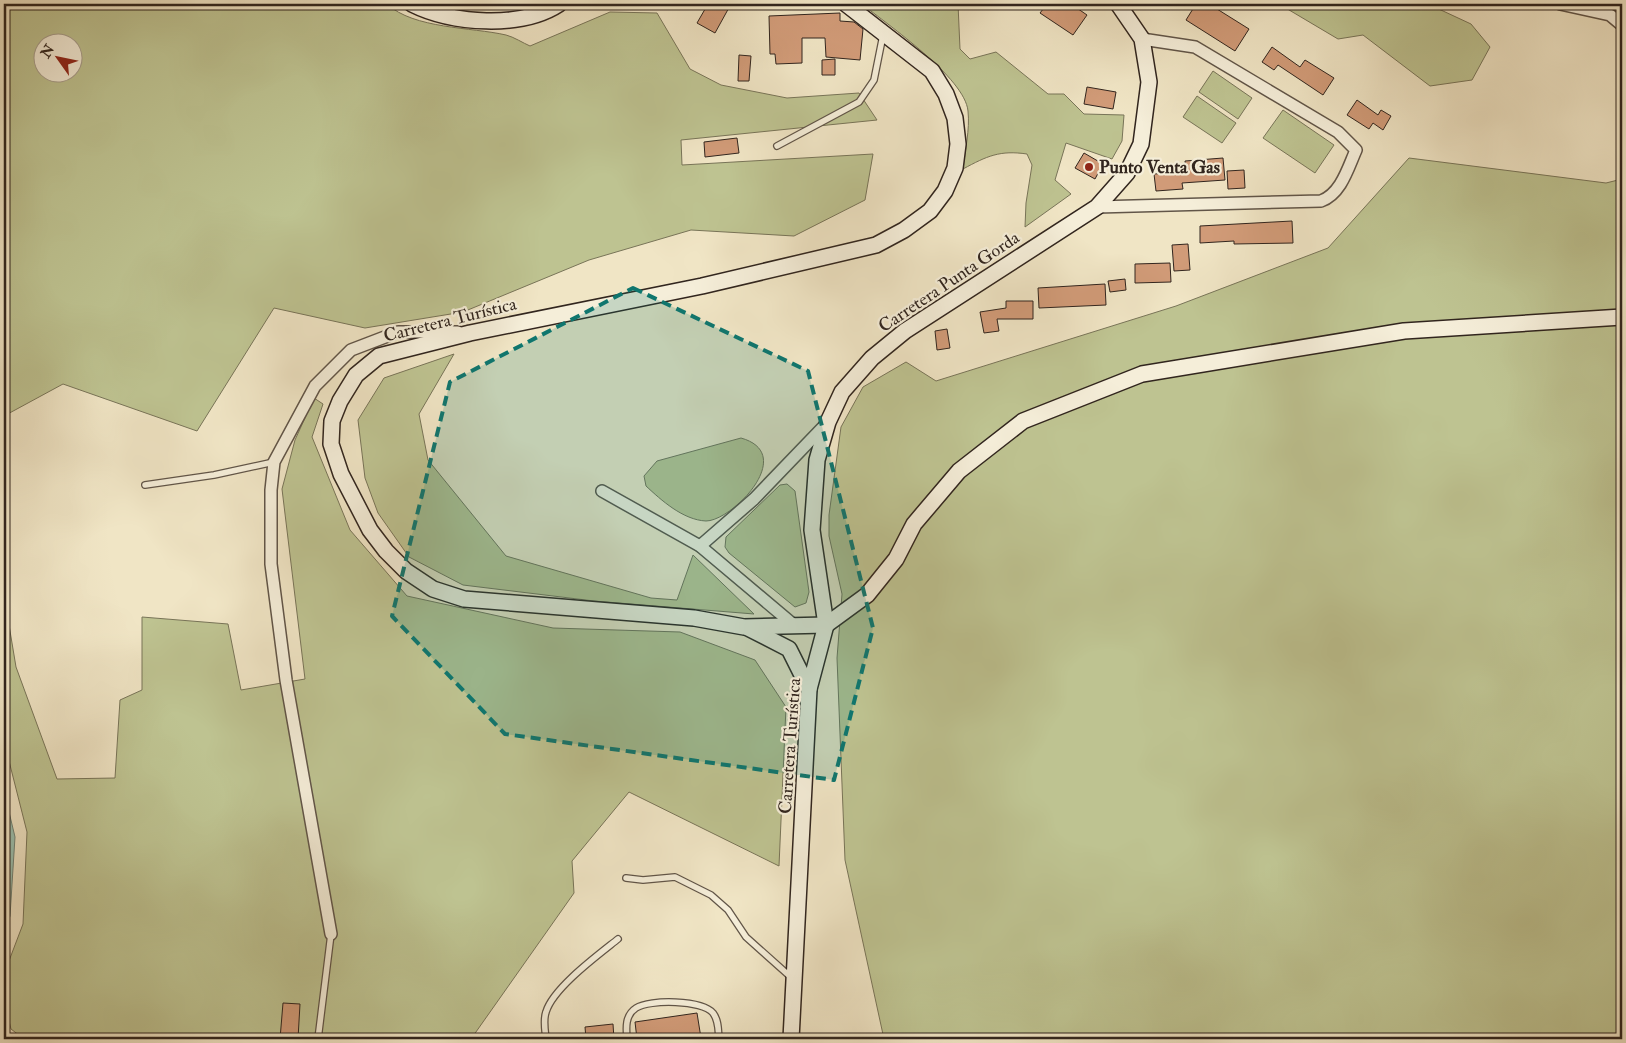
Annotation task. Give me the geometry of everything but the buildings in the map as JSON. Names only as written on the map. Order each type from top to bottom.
[{"type":"main road","points":[[412,4],[454,18],[510,20],[529,18],[559,4]]},
{"type":"main road","name":"Carretera Turística","points":[[791,1039],[810,689],[826,625],[744,627],[694,618],[464,599],[433,589],[406,571],[386,551],[354,502],[341,474],[331,444],[332,422],[340,401],[356,376],[379,356],[470,333],[702,286],[876,245],[904,230],[930,211],[945,191],[955,168],[958,144],[955,118],[946,94],[932,72],[846,4]]},
{"type":"main road","name":"Carretera Punta Gorda","points":[[826,625],[812,530],[817,460],[828,422],[842,392],[872,358],[905,331],[1097,207],[1127,173],[1141,144],[1149,82],[1142,38],[1118,4]]},
{"type":"main road","points":[[826,625],[867,595],[896,560],[914,524],[959,471],[1023,421],[1142,374],[1404,331],[1622,317]]},
{"type":"main road","points":[[744,627],[789,649],[810,689]]},
{"type":"street","points":[[1560,4],[1610,15],[1622,25]]},
{"type":"street","points":[[1097,207],[1321,201],[1330,198],[1341,183],[1356,150],[1338,132],[1195,47],[1142,38]]},
{"type":"street","points":[[331,934],[286,680],[271,564],[271,490],[274,462],[315,386],[351,350],[398,332],[470,333]]},
{"type":"street","points":[[700,546],[754,499],[828,422]]},
{"type":"street","points":[[602,491],[700,546],[795,626]]},
{"type":"lane","points":[[777,146],[859,102],[874,80],[883,33]]},
{"type":"lane","points":[[145,485],[214,475],[274,462]]},
{"type":"lane","points":[[626,878],[643,880],[675,877],[711,895],[728,910],[746,937],[795,981]]},
{"type":"lane","points":[[318,1039],[331,934]]},
{"type":"lane","points":[[546,1039],[544,1020],[549,1004],[578,972],[618,939]]},
{"type":"lane","points":[[627,1039],[626,1022],[635,1008],[646,1003],[693,1003],[713,1013],[717,1022],[719,1039]]},
{"type":"highlighted area","points":[[633,288],[808,371],[873,628],[834,780],[505,734],[392,616],[450,382]]},
{"type":"shaded area","points":[[4,4],[387,4],[398,12],[427,23],[506,35],[530,46],[610,12],[657,13],[690,69],[721,85],[787,98],[859,93],[877,120],[681,140],[682,165],[873,154],[865,200],[794,236],[691,230],[589,260],[463,312],[365,328],[274,308],[197,431],[63,384],[4,416]]},
{"type":"shaded area","points":[[862,4],[958,4],[960,49],[970,59],[996,52],[1048,94],[1064,94],[1084,114],[1124,115],[1122,141],[1112,159],[1066,143],[1055,180],[1071,194],[1025,227],[1026,203],[1032,165],[1027,154],[1009,153],[994,155],[963,169],[968,133],[968,111],[964,98],[954,83],[924,53]]},
{"type":"shaded area","points":[[1279,4],[1428,4],[1471,24],[1490,47],[1472,80],[1430,86],[1363,35],[1338,39]]},
{"type":"shaded area","points":[[1213,71],[1252,98],[1238,119],[1199,92]]},
{"type":"shaded area","points":[[1197,96],[1236,123],[1222,143],[1183,117]]},
{"type":"shaded area","points":[[1283,110],[1334,145],[1315,173],[1263,138]]},
{"type":"shaded area","points":[[1409,158],[1606,183],[1622,179],[1622,1039],[884,1039],[845,860],[837,658],[842,594],[829,536],[829,515],[841,427],[863,387],[906,362],[936,381],[1176,306],[1328,248]]},
{"type":"shaded area","points":[[454,354],[419,414],[428,460],[506,556],[651,598],[677,600],[693,555],[754,614],[594,601],[463,585],[409,557],[378,513],[365,478],[358,420],[384,378]]},
{"type":"shaded area","points":[[314,398],[323,404],[312,437],[350,530],[407,596],[553,628],[680,632],[755,660],[786,707],[779,866],[629,792],[572,861],[574,893],[471,1039],[24,1039],[11,1029],[4,1001],[4,974],[23,924],[27,832],[9,761],[4,757],[4,595],[16,667],[57,779],[115,778],[120,700],[142,690],[142,617],[228,624],[241,690],[305,679],[282,489],[295,440]]},
{"type":"shaded area","points":[[741,438],[757,446],[763,458],[762,471],[755,486],[744,499],[717,518],[706,521],[689,517],[673,508],[646,486],[644,476],[657,461]]},
{"type":"shaded area","points":[[787,484],[795,491],[809,592],[806,603],[795,607],[729,553],[725,547],[726,537],[780,485]]},
{"type":"shaded area","points":[[4,791],[15,837],[10,916],[4,936]]},
{"type":"place","name":"Punto Venta Gas","points":[[1089,167]]}]
